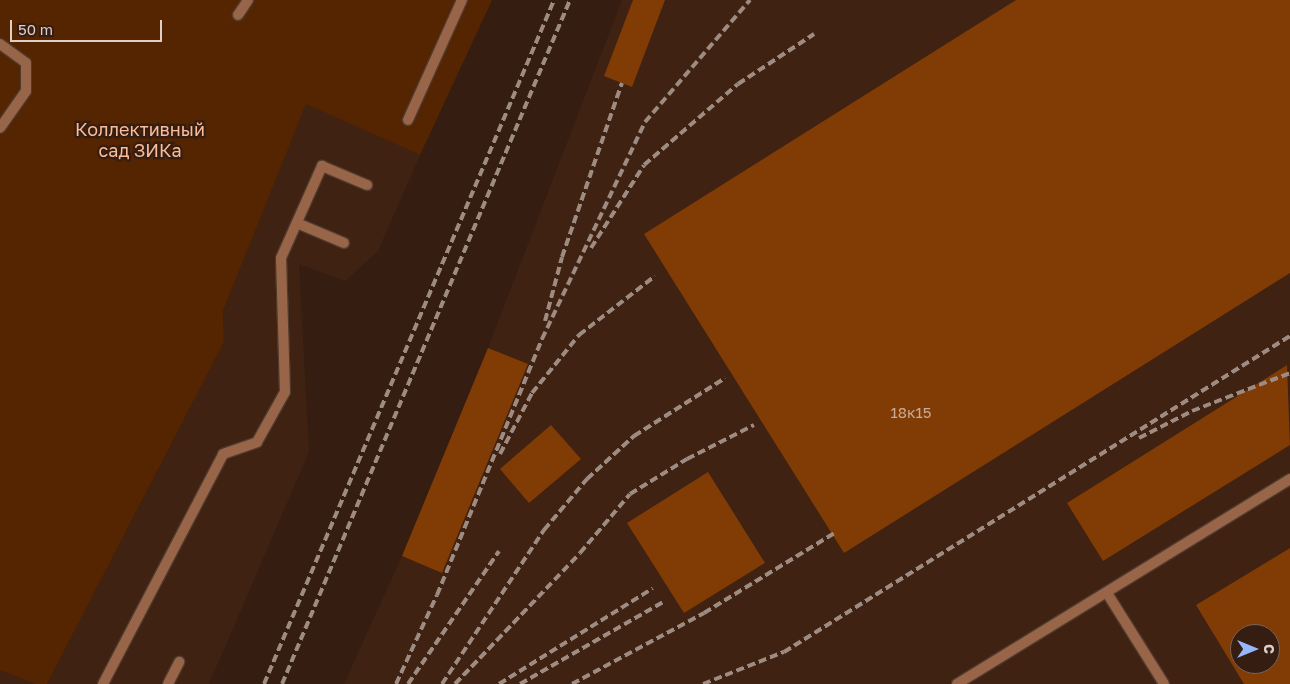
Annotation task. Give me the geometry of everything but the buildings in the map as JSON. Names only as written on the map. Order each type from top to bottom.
[{"type":"lane","points":[[238,15],[248,0]]},
{"type":"lane","points":[[408,120],[462,0]]},
{"type":"lane","points":[[0,44],[26,64],[26,91],[0,128]]},
{"type":"lane","points":[[103,684],[222,454],[258,442],[285,392],[281,258],[322,166],[367,185]]},
{"type":"lane","points":[[296,223],[344,243]]},
{"type":"lane","points":[[957,684],[1108,593],[1290,479]]},
{"type":"lane","points":[[1108,593],[1164,684]]},
{"type":"lane","points":[[168,684],[179,662]]},
{"type":"shaded area","points":[[622,0],[1290,0],[1290,684],[344,684],[402,556],[488,348]]},
{"type":"shaded area","points":[[306,103],[420,155],[378,251],[345,281],[299,264],[309,452],[209,684],[47,684],[224,342],[223,311]]},
{"type":"shaded area","points":[[0,670],[35,684],[0,684]]},
{"type":"green space","name":"Коллективный сад ЗИКа","points":[[0,0],[492,0],[420,155],[306,104],[223,311],[224,342],[47,684],[35,684],[0,670]]},
{"type":"railway","points":[[264,684],[554,0]]},
{"type":"railway","points":[[282,684],[570,0]]},
{"type":"railway","points":[[396,684],[437,595],[542,339],[645,122],[750,0]]},
{"type":"railway","points":[[591,248],[644,165],[738,84],[814,34]]},
{"type":"railway","points":[[545,321],[562,257],[622,83]]},
{"type":"railway","points":[[500,454],[532,393],[579,335],[655,276]]},
{"type":"railway","points":[[703,684],[784,652],[1290,336]]},
{"type":"railway","points":[[1139,438],[1192,411],[1290,373]]},
{"type":"railway","points":[[442,684],[544,530],[587,479],[634,436],[725,378]]},
{"type":"railway","points":[[455,684],[580,553],[630,494],[687,459],[754,425]]},
{"type":"railway","points":[[572,684],[704,613],[836,532]]},
{"type":"railway","points":[[408,684],[499,551]]},
{"type":"railway","points":[[499,684],[653,588]]},
{"type":"railway","points":[[520,684],[663,602]]}]
